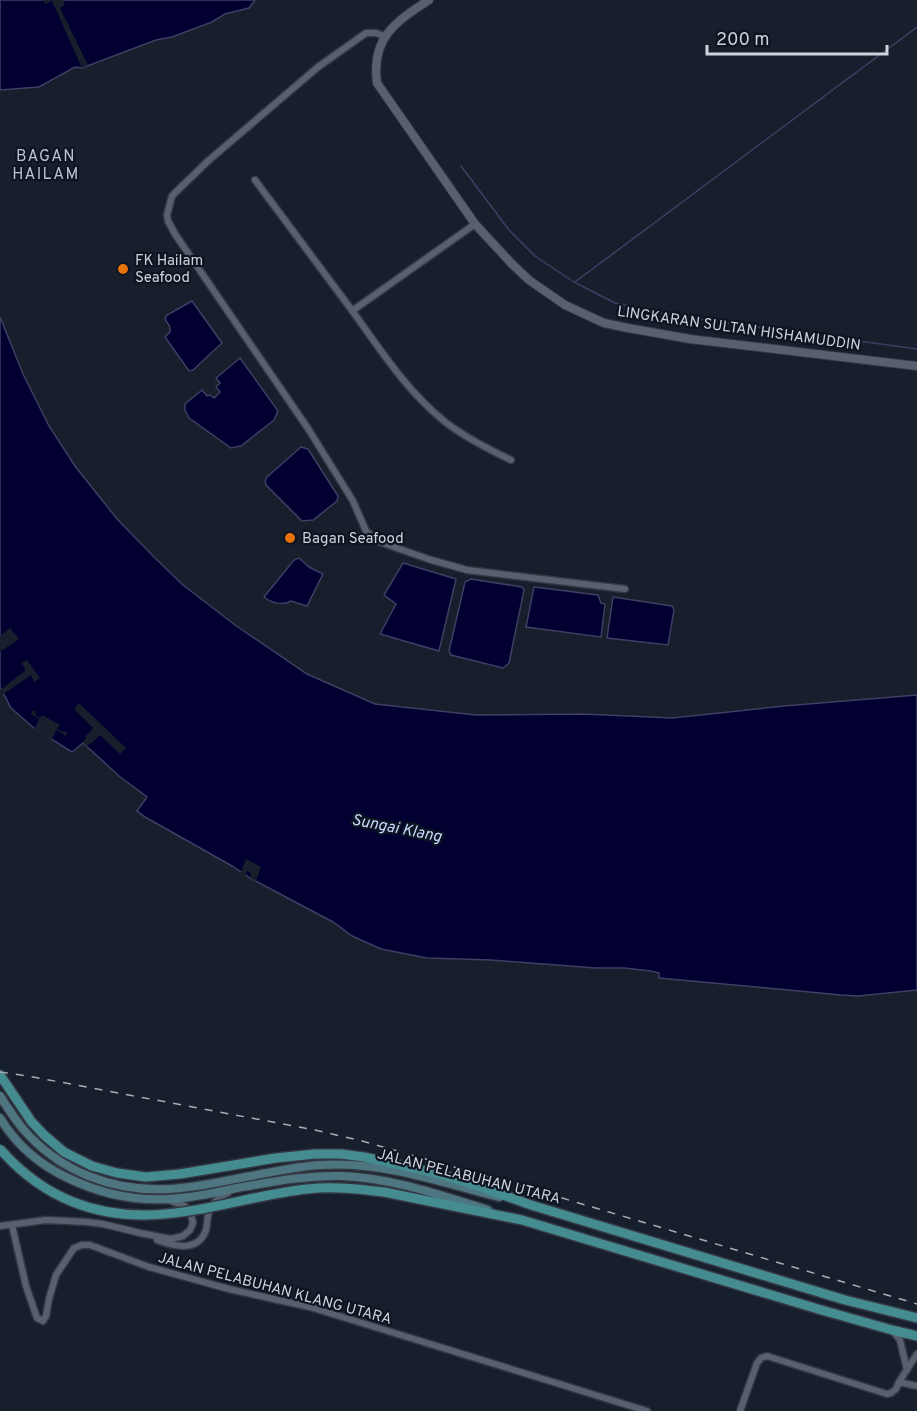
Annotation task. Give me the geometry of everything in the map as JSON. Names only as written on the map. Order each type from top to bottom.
[{"type":"main road","points":[[0,1075],[44,1136],[64,1152],[92,1166],[117,1173],[146,1177],[180,1174],[276,1158],[341,1154],[440,1174],[531,1206]]},
{"type":"main road","name":"JALAN PELABUHAN UTARA","points":[[0,1096],[22,1128],[60,1162],[82,1174],[120,1186],[171,1189],[320,1165],[345,1164],[382,1167],[548,1209],[855,1303],[917,1318]]},
{"type":"main road","name":"JALAN PELABUHAN UTARA","points":[[0,1118],[28,1152],[53,1171],[80,1184],[130,1198],[167,1200],[305,1178],[340,1176],[413,1186],[917,1336]]},
{"type":"main road","points":[[0,1149],[24,1174],[42,1187],[85,1206],[125,1215],[147,1216],[177,1213],[306,1189],[332,1188],[384,1192],[522,1220]]},
{"type":"street","name":"LINGKARAN SULTAN HISHAMUDDIN","points":[[429,0],[406,14],[384,36],[376,62],[377,82],[475,224],[529,280],[565,305],[604,323],[690,339],[917,366]]},
{"type":"street","points":[[384,36],[366,33],[318,67],[259,117],[172,195],[167,215],[168,221],[200,272],[309,430],[353,501],[366,531],[373,538],[380,543],[467,570],[625,589]]},
{"type":"street","points":[[255,180],[413,392],[446,423],[481,445],[511,460]]},
{"type":"street","points":[[352,311],[475,224]]},
{"type":"street","points":[[140,1233],[171,1245],[183,1247],[195,1243],[203,1236],[210,1209],[220,1196],[242,1187]]},
{"type":"street","points":[[0,1226],[46,1220],[87,1222],[171,1239],[183,1236],[190,1230],[193,1223],[191,1215],[185,1206],[167,1200]]},
{"type":"street","name":"JALAN PELABUHAN KLANG UTARA","points":[[12,1225],[26,1286],[38,1318],[43,1321],[56,1275],[74,1248],[90,1245],[149,1267],[229,1289],[310,1307],[647,1411]]},
{"type":"street","points":[[892,1330],[900,1340],[907,1370]]},
{"type":"street","points":[[740,1411],[757,1363],[761,1358],[767,1356],[886,1394],[896,1389],[917,1354]]},
{"type":"street","points":[[899,1382],[917,1386]]},
{"type":"water","points":[[0,0],[255,0],[249,8],[225,14],[212,22],[82,68],[75,67],[39,87],[0,90]]},
{"type":"water","points":[[192,301],[222,343],[193,370],[189,371],[165,337],[170,332],[170,327],[165,319],[167,315]]},
{"type":"water","name":"Sungai Klang","points":[[0,317],[23,374],[49,426],[75,466],[117,519],[183,585],[235,625],[307,674],[375,704],[476,715],[584,714],[672,718],[917,695],[917,990],[858,996],[841,995],[659,978],[659,973],[624,968],[427,958],[381,949],[352,936],[333,922],[250,878],[145,817],[137,811],[147,797],[119,776],[83,743],[72,752],[35,729],[11,708],[0,687]]},
{"type":"water","points":[[240,358],[278,411],[274,420],[241,446],[231,448],[189,418],[185,404],[202,390],[207,396],[214,398],[220,392],[216,387],[220,383],[216,378]]},
{"type":"water","points":[[301,447],[308,449],[338,496],[337,501],[313,520],[302,521],[266,485],[265,481]]},
{"type":"water","points":[[299,558],[309,567],[323,574],[307,606],[291,601],[277,603],[264,597],[294,560]]},
{"type":"water","points":[[403,563],[456,579],[439,651],[380,634],[396,604],[384,595]]},
{"type":"water","points":[[471,579],[522,587],[524,590],[509,663],[503,668],[451,655],[449,651],[465,582]]},
{"type":"water","points":[[534,587],[598,595],[601,603],[605,604],[601,637],[526,627]]},
{"type":"water","points":[[613,597],[672,606],[674,610],[668,645],[607,638]]},
{"type":"pier","points":[[43,0],[63,0],[65,5],[60,8],[88,65],[82,68],[52,1],[45,4]]},
{"type":"pier","points":[[10,628],[19,639],[0,652],[0,636]]},
{"type":"pier","points":[[27,660],[40,678],[34,682],[31,675],[2,695],[0,690],[25,671],[21,663]]},
{"type":"pier","points":[[79,703],[126,748],[120,754],[100,735],[87,747],[83,742],[93,728],[74,709]]},
{"type":"pier","points":[[33,710],[40,718],[42,715],[60,725],[57,729],[67,733],[66,736],[56,730],[52,740],[33,732],[39,719],[31,714]]},
{"type":"pier","points":[[246,859],[261,867],[256,881],[250,878],[251,873],[247,871],[244,877],[238,874]]},
{"type":"waterway","points":[[575,282],[917,27]]},
{"type":"waterway","points":[[461,166],[509,230],[535,256],[574,282],[615,303],[676,316],[917,349]]},
{"type":"railway","points":[[0,1072],[315,1130],[362,1141],[917,1304]]},
{"type":"place","name":"FK Hailam Seafood","points":[[123,269]]},
{"type":"place","name":"Bagan Seafood","points":[[290,538]]},
{"type":"district","name":"BAGAN HAILAM","points":[[46,164]]}]
